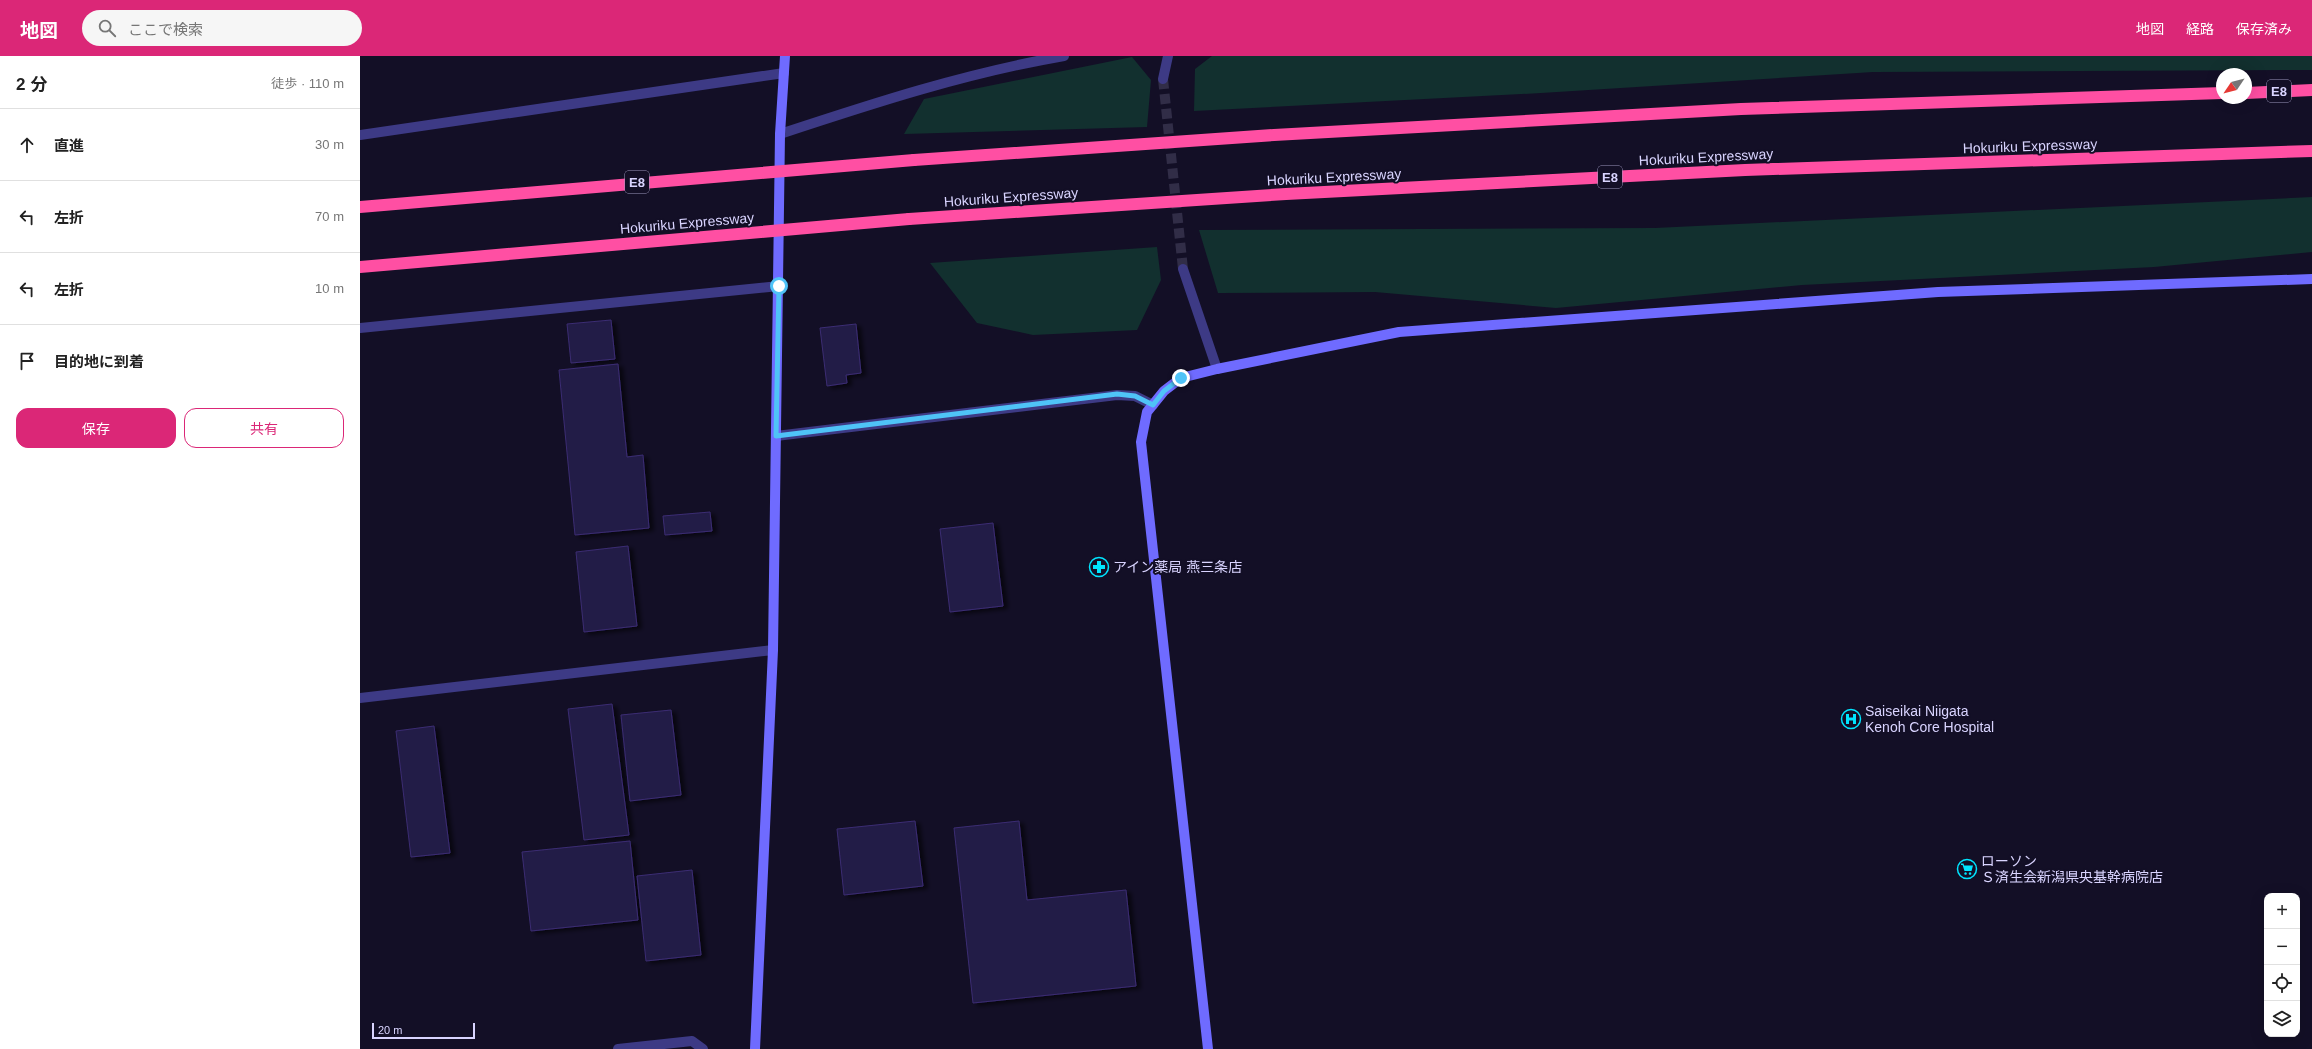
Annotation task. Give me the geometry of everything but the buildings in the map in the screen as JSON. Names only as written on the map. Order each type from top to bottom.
[{"type":"highway","name":"E8","points":[[2252,92],[2312,90]]},
{"type":"highway","name":"E8","points":[[360,207],[914,160],[1274,135],[1733,110],[2216,93]]},
{"type":"highway","name":"Hokuriku Expressway","points":[[360,267],[909,219],[1286,194],[1745,170],[2312,152]]},
{"type":"street","points":[[755,1049],[773,650],[780,134],[785,56]]},
{"type":"street","points":[[780,134],[908,92],[1034,61],[1064,56]]},
{"type":"street","points":[[1163,79],[1168,56]]},
{"type":"street","points":[[360,135],[784,73]]},
{"type":"street","points":[[1183,269],[1217,369]]},
{"type":"street","points":[[1208,1049],[1141,442],[1147,412],[1164,391],[1181,378],[1217,369],[1398,332],[1938,292],[2312,279]]},
{"type":"street","points":[[360,328],[779,286]]},
{"type":"street","points":[[776,436],[1117,394],[1135,396],[1153,405]]},
{"type":"street","points":[[360,698],[773,650]]},
{"type":"street","points":[[618,1049],[692,1041],[703,1049]]},
{"type":"green space","points":[[1212,56],[2312,56],[2312,70],[2252,70],[2252,68],[2216,68],[2216,70],[1873,72],[1541,93],[1194,111],[1195,69]]},
{"type":"green space","points":[[1132,57],[1151,80],[1147,127],[904,134],[924,99]]},
{"type":"green space","points":[[2312,197],[2312,252],[2154,267],[1802,285],[1556,308],[1375,292],[1218,293],[1199,230],[1655,228]]},
{"type":"green space","points":[[1157,247],[1161,280],[1137,330],[1033,335],[977,323],[930,263]]},
{"type":"tunnel","points":[[1163,79],[1183,269]]},
{"type":"place","name":"アイン薬局 燕三条店","points":[[1099,567]]},
{"type":"place","name":"Saiseikai Niigata Kenoh Core Hospital","points":[[1851,719]]},
{"type":"place","name":"ローソン Ｓ済生会新潟県央基幹病院店","points":[[1967,869]]},
{"type":"route","points":[[779,286],[776,436],[1117,394],[1135,396],[1153,405],[1164,391],[1181,378]]}]
